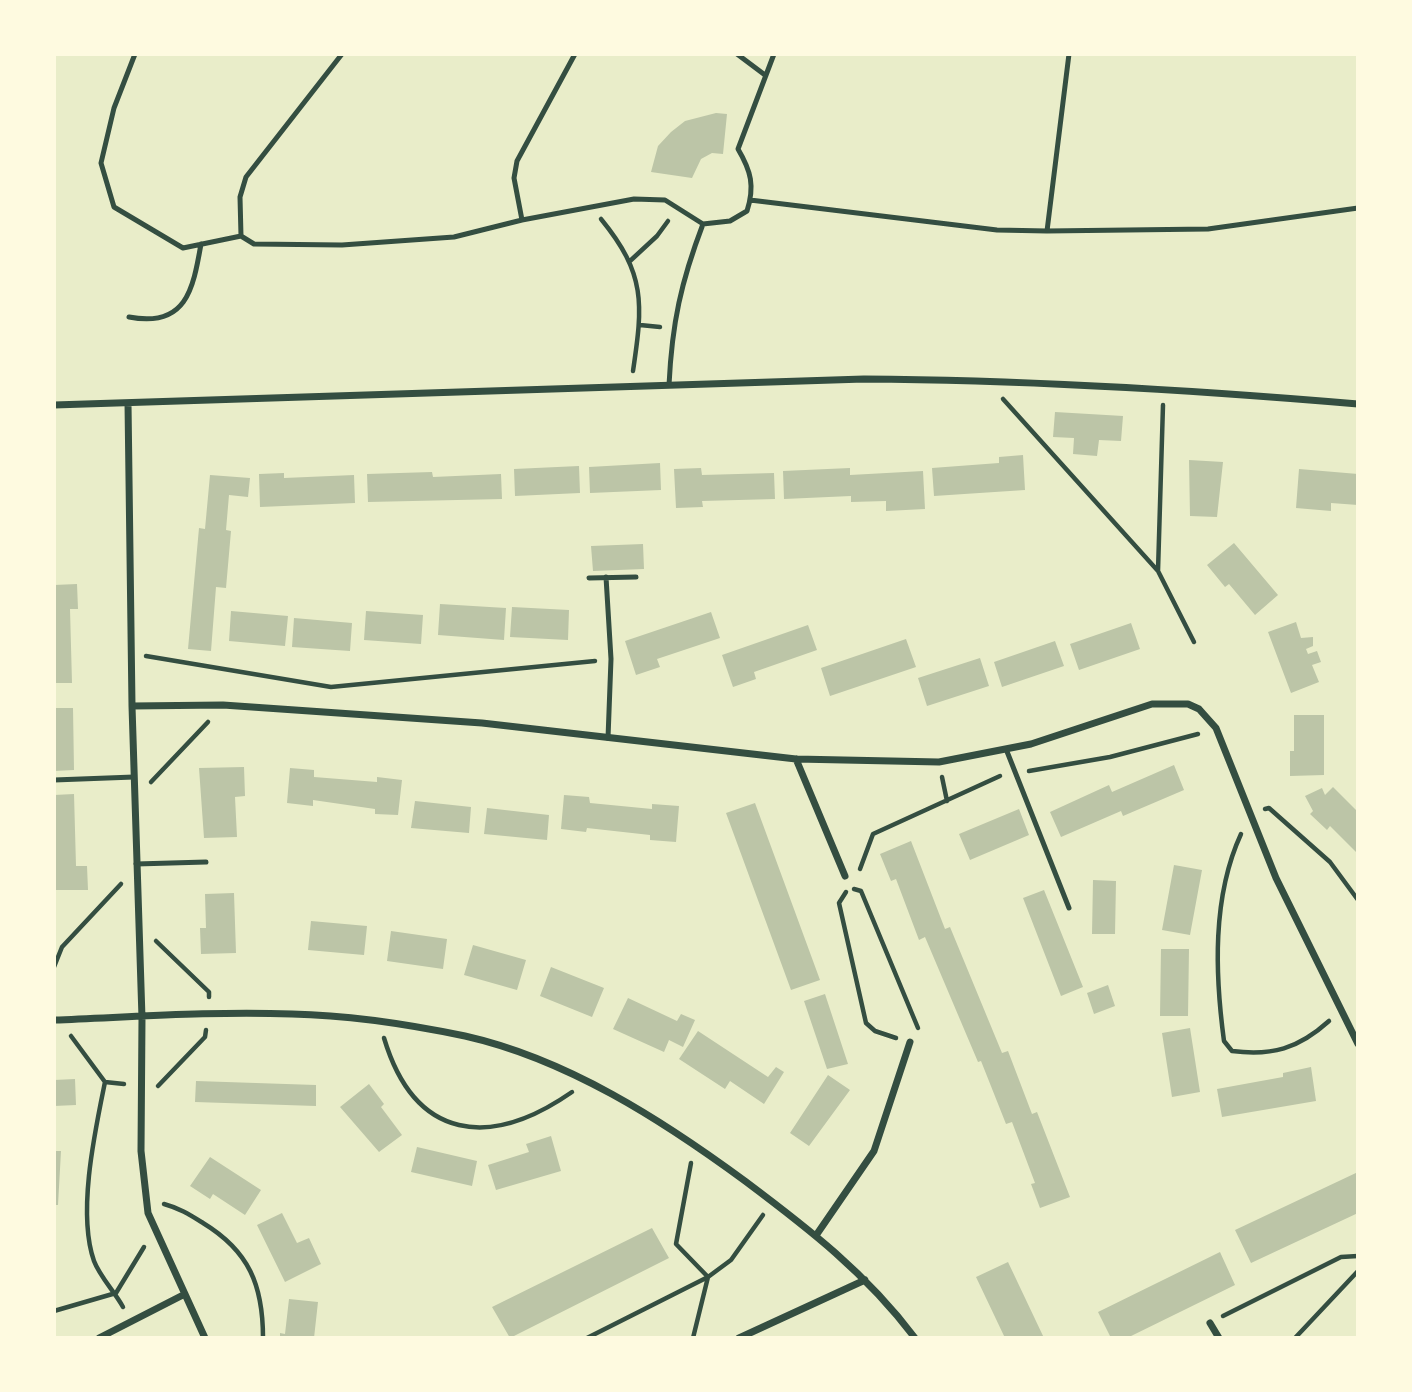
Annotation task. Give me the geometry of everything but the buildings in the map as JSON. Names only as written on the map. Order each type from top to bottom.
[{"type":"street","points":[[54,405],[631,386],[986,380],[1164,387],[1358,404]]},
{"type":"street","points":[[128,403],[134,800],[142,1018],[141,1151],[146,1200],[155,1229],[205,1338]]},
{"type":"street","points":[[132,706],[223,705],[482,723],[796,759],[939,762],[1006,749],[1152,704],[1188,704],[1199,709],[1216,728],[1276,878],[1358,1044]]},
{"type":"street","points":[[796,759],[845,876]]},
{"type":"street","points":[[56,1020],[293,1014],[466,1037],[540,1061],[617,1097],[694,1145],[817,1234],[885,1298],[915,1338]]},
{"type":"street","points":[[817,1234],[874,1151],[910,1042]]},
{"type":"street","points":[[739,1338],[865,1280]]},
{"type":"street","points":[[99,1338],[183,1295]]},
{"type":"street","points":[[1210,1323],[1219,1338]]},
{"type":"lane","points":[[135,54],[114,108],[101,163],[114,207],[183,248],[241,236],[254,244],[342,245],[454,237],[522,220],[634,199],[666,200],[703,224],[730,222],[747,211],[750,200],[750,171],[738,149],[774,54]]},
{"type":"lane","points":[[241,236],[240,197],[246,177],[342,54]]},
{"type":"lane","points":[[522,220],[514,177],[517,161],[575,54]]},
{"type":"lane","points":[[737,54],[765,75]]},
{"type":"lane","points":[[1047,232],[1069,54]]},
{"type":"lane","points":[[750,200],[997,230],[1047,232],[1208,229],[1358,208]]},
{"type":"lane","points":[[669,385],[672,328],[684,273],[703,224]]},
{"type":"lane","points":[[129,317],[146,320],[166,317],[185,303],[196,275],[201,244]]},
{"type":"lane","points":[[606,577],[611,659],[608,738]]},
{"type":"lane","points":[[589,578],[636,577]]},
{"type":"lane","points":[[1006,749],[1069,908]]},
{"type":"lane","points":[[54,780],[134,777]]},
{"type":"lane","points":[[136,866],[206,862]]},
{"type":"path","points":[[591,206],[630,261],[639,293],[640,325],[631,386]]},
{"type":"path","points":[[630,261],[657,236],[677,208]]},
{"type":"path","points":[[986,380],[1158,572],[1194,642]]},
{"type":"path","points":[[1158,572],[1164,387]]},
{"type":"path","points":[[131,654],[331,687],[611,659]]},
{"type":"path","points":[[134,800],[223,705]]},
{"type":"path","points":[[1341,1011],[1311,1038],[1289,1049],[1262,1055],[1232,1051],[1224,1041],[1216,963],[1222,901],[1239,838],[1251,814],[1269,808],[1330,862],[1358,900]]},
{"type":"path","points":[[54,967],[62,947],[83,921],[136,866]]},
{"type":"path","points":[[849,887],[861,891],[927,1048],[910,1042],[875,1031],[866,1023],[839,903],[849,887]]},
{"type":"path","points":[[56,1020],[104,1082],[91,1156],[89,1221],[94,1262],[125,1310],[121,1326]]},
{"type":"path","points":[[380,1024],[391,1062],[410,1096],[429,1111],[451,1121],[473,1127],[497,1128],[520,1122],[548,1109],[586,1083]]},
{"type":"path","points":[[694,1145],[676,1244],[708,1278]]},
{"type":"path","points":[[146,1200],[177,1208],[223,1236],[245,1259],[258,1288],[263,1338]]},
{"type":"path","points":[[587,1338],[708,1278],[731,1260],[772,1202]]},
{"type":"path","points":[[54,1311],[116,1293],[155,1229]]},
{"type":"path","points":[[1210,1323],[1341,1257],[1358,1256]]},
{"type":"path","points":[[1295,1338],[1358,1271]]},
{"type":"path","points":[[693,1338],[708,1278]]}]
